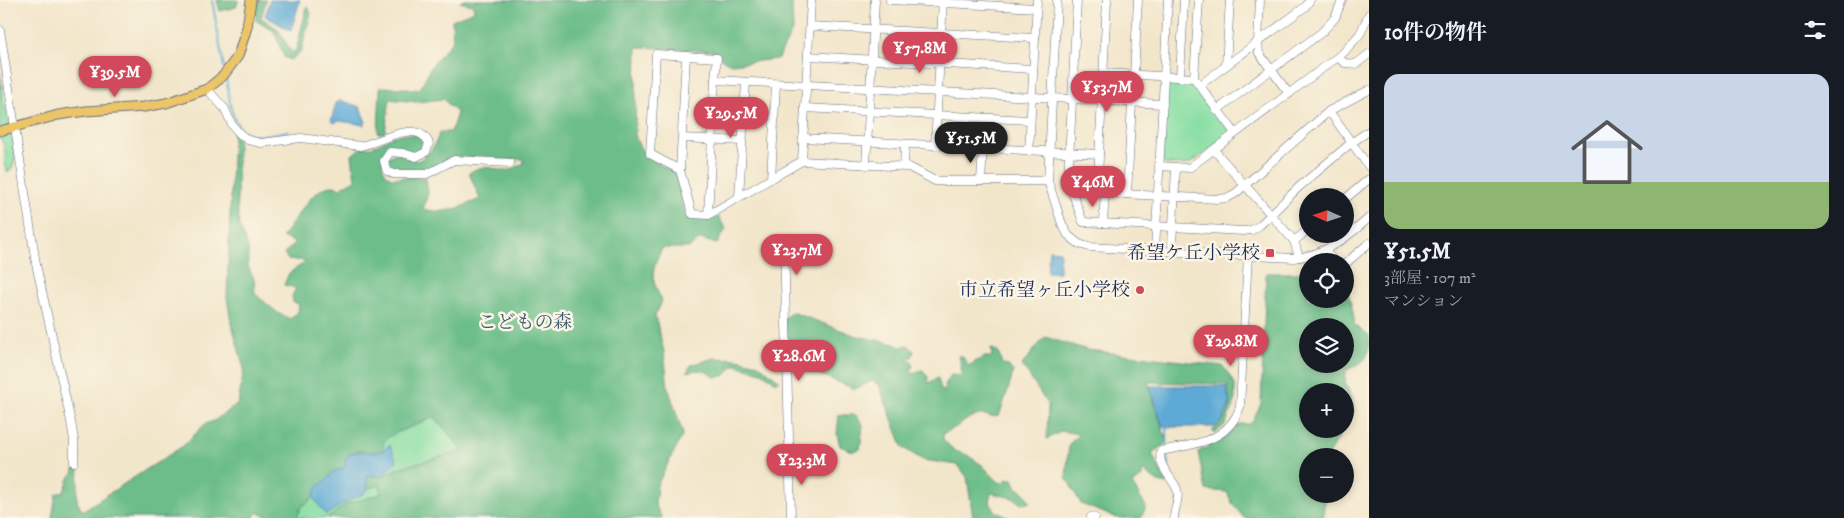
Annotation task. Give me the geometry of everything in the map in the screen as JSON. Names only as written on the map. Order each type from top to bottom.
[{"type":"main road","points":[[0,131],[58,115],[144,107],[207,89],[225,73],[238,56],[247,27],[251,0]]},
{"type":"street","points":[[802,161],[811,0]]},
{"type":"street","points":[[866,165],[875,0]]},
{"type":"street","points":[[890,0],[1036,4],[1029,151]]},
{"type":"street","points":[[1057,0],[1048,181],[1065,231],[1072,240],[1090,247],[1299,257],[1294,241],[1214,150]]},
{"type":"street","points":[[1077,0],[1068,181],[1083,222],[1247,231],[1260,225],[1271,216],[1299,187],[1369,131]]},
{"type":"street","points":[[1103,223],[1105,193],[1098,176],[1107,0]]},
{"type":"street","points":[[1134,75],[1138,0]]},
{"type":"street","points":[[1155,250],[1168,0]]},
{"type":"street","points":[[1180,78],[1184,0]]},
{"type":"street","points":[[1199,0],[1197,82],[1235,133]]},
{"type":"street","points":[[1226,65],[1230,0]]},
{"type":"street","points":[[1260,0],[1259,53],[1289,94]]},
{"type":"street","points":[[1104,73],[1180,78],[1197,82],[1226,65],[1258,42],[1305,7],[1310,0]]},
{"type":"street","points":[[1218,110],[1326,28],[1338,13],[1342,0]]},
{"type":"street","points":[[935,146],[943,1]]},
{"type":"street","points":[[1159,166],[1189,168],[1214,150],[1338,58],[1357,38],[1369,14]]},
{"type":"street","points":[[810,26],[1035,38]]},
{"type":"street","points":[[0,30],[36,264],[71,422],[74,440],[74,462]]},
{"type":"street","points":[[680,170],[650,154],[656,54],[716,58],[708,214]]},
{"type":"street","points":[[1338,58],[1345,63],[1356,64],[1369,54]]},
{"type":"street","points":[[686,56],[680,170],[692,214],[708,214],[802,161],[904,167],[935,181],[1048,181]]},
{"type":"street","points":[[808,56],[1033,69]]},
{"type":"street","points":[[716,80],[1163,104]]},
{"type":"street","points":[[739,197],[746,82]]},
{"type":"street","points":[[771,179],[776,84]]},
{"type":"street","points":[[207,89],[225,109],[232,125],[248,140],[261,143],[301,138],[360,146],[370,145],[384,137],[399,133],[416,132],[427,138],[429,142],[426,152],[416,157],[390,152],[384,161],[387,171],[393,174],[427,174],[454,160],[510,163]]},
{"type":"street","points":[[1105,193],[1222,199],[1232,196],[1328,111],[1369,90]]},
{"type":"street","points":[[1127,194],[1132,103]]},
{"type":"street","points":[[805,108],[1030,120]]},
{"type":"street","points":[[1328,111],[1369,167]]},
{"type":"street","points":[[682,138],[742,141]]},
{"type":"street","points":[[804,138],[1099,154]]},
{"type":"street","points":[[904,167],[905,144]]},
{"type":"street","points":[[981,181],[983,148]]},
{"type":"street","points":[[1172,245],[1176,167]]},
{"type":"street","points":[[1354,192],[1369,179]]},
{"type":"street","points":[[1316,253],[1325,251],[1341,242],[1369,218]]},
{"type":"street","points":[[1294,241],[1299,237]]},
{"type":"street","points":[[784,241],[792,518]]},
{"type":"street","points":[[1354,256],[1369,243]]},
{"type":"street","points":[[1174,518],[1178,492],[1164,468],[1160,455],[1166,450],[1214,438],[1226,430],[1238,414],[1241,402],[1248,255]]},
{"type":"green space","points":[[217,0],[239,0],[236,7],[220,11]]},
{"type":"green space","points":[[259,0],[266,0],[261,18],[278,29],[291,52],[296,51],[307,6],[311,13],[301,51],[291,60],[284,57],[274,31],[255,20]]},
{"type":"green space","name":"こどもの森","points":[[465,0],[792,0],[793,29],[778,59],[731,64],[723,60],[715,51],[637,47],[635,134],[637,142],[650,158],[676,173],[683,209],[690,217],[716,213],[726,229],[717,244],[700,239],[689,248],[662,248],[654,269],[655,286],[662,301],[655,315],[664,352],[668,387],[683,434],[657,485],[655,505],[662,518],[328,518],[346,504],[381,494],[380,485],[363,490],[364,475],[382,476],[401,467],[463,451],[435,417],[388,437],[384,441],[382,451],[357,451],[347,460],[343,472],[321,487],[312,499],[301,507],[297,518],[271,518],[257,512],[253,518],[52,518],[56,494],[64,491],[74,469],[79,469],[77,501],[82,511],[183,446],[205,424],[214,421],[238,404],[244,369],[230,317],[227,297],[233,130],[238,139],[237,201],[239,225],[248,248],[248,266],[254,279],[255,294],[278,313],[290,319],[298,312],[299,304],[293,302],[292,296],[296,288],[284,285],[289,273],[306,262],[288,260],[284,253],[293,246],[294,242],[282,237],[315,194],[323,188],[331,186],[340,188],[355,180],[352,155],[360,148],[372,147],[391,137],[402,134],[421,135],[425,140],[425,150],[415,155],[393,149],[384,154],[382,165],[391,178],[426,178],[428,193],[423,209],[431,211],[452,210],[480,199],[469,173],[476,169],[486,167],[509,170],[524,163],[523,159],[479,160],[470,157],[455,157],[418,172],[389,171],[386,165],[388,157],[396,153],[417,161],[432,149],[440,132],[451,132],[457,113],[443,99],[417,102],[390,99],[385,133],[378,133],[380,87],[420,89],[430,68],[453,40],[452,20],[474,11],[473,5],[460,2]]},
{"type":"green space","points":[[0,72],[5,106],[15,147],[14,162],[12,169],[8,172],[5,163],[5,151],[0,138]]},
{"type":"green space","points":[[1170,79],[1190,81],[1195,84],[1230,130],[1229,135],[1191,163],[1184,165],[1165,164],[1162,161],[1166,83]]},
{"type":"green space","points":[[1266,273],[1299,273],[1299,308],[1352,308],[1354,318],[1299,318],[1299,373],[1346,373],[1345,383],[1299,383],[1299,438],[1338,438],[1332,448],[1299,448],[1299,503],[1325,503],[1323,518],[1244,518],[1232,503],[1227,492],[1206,490],[1198,452],[1222,439],[1240,424],[1251,424],[1261,404]]},
{"type":"green space","points":[[792,312],[854,335],[895,344],[900,347],[908,345],[914,351],[912,357],[908,358],[908,361],[912,362],[911,370],[914,374],[923,370],[928,377],[928,383],[938,378],[940,389],[944,392],[945,385],[951,375],[960,376],[962,373],[959,355],[963,357],[968,366],[984,357],[992,357],[991,348],[998,352],[1002,364],[1008,366],[1013,371],[999,416],[974,416],[943,433],[943,440],[955,451],[967,455],[982,465],[999,482],[1003,483],[1007,479],[1013,479],[1017,488],[1023,491],[1030,502],[1021,504],[1013,498],[991,493],[989,501],[995,511],[1010,518],[973,518],[967,477],[958,465],[923,460],[903,448],[879,385],[872,381],[855,389],[794,364],[781,355],[782,320]]},
{"type":"green space","points":[[1354,319],[1355,326],[1369,335],[1368,354],[1359,364],[1354,366]]},
{"type":"green space","points":[[1045,337],[1088,350],[1223,366],[1235,384],[1235,402],[1225,425],[1215,433],[1212,431],[1223,420],[1228,410],[1227,384],[1148,382],[1167,443],[1152,454],[1167,484],[1158,482],[1142,470],[1142,477],[1132,484],[1146,507],[1141,518],[1117,518],[1081,504],[1066,477],[1069,444],[1079,434],[1062,431],[1047,439],[1048,405],[1022,365]]},
{"type":"green space","points":[[714,358],[737,359],[758,364],[779,380],[776,382],[762,372],[735,365],[724,376],[715,377],[705,371],[696,370],[687,372],[691,365]]},
{"type":"green space","points":[[839,415],[856,415],[863,425],[860,449],[853,451],[840,446],[837,434]]},
{"type":"green space","points":[[435,417],[463,451],[401,467],[382,476],[381,494],[346,504],[328,518],[297,518],[301,507],[312,499],[321,487],[357,451],[385,439],[393,433]]},
{"type":"water","points":[[270,0],[300,0],[291,31],[265,16]]},
{"type":"water","points":[[340,100],[360,107],[366,122],[364,125],[340,121],[333,123],[331,121],[336,103]]},
{"type":"water","points":[[1049,250],[1060,251],[1059,272],[1047,272]]},
{"type":"water","points":[[1150,386],[1226,386],[1230,404],[1223,420],[1215,427],[1163,427]]},
{"type":"water","points":[[390,445],[397,461],[381,477],[367,476],[368,488],[365,493],[326,515],[313,497],[318,486],[326,481],[334,471],[343,468],[346,463],[345,458],[349,455],[357,452],[380,452]]},
{"type":"waterway","points":[[212,0],[224,68]]},
{"type":"waterway","points":[[226,78],[232,111],[235,120],[244,132],[261,136],[288,131]]},
{"type":"waterway","points":[[1167,427],[1167,447]]},
{"type":"waterway","points":[[1166,452],[1169,469]]},
{"type":"waterway","points":[[1179,518],[1182,496],[1180,488]]},
{"type":"place","name":"希望ケ丘小学校","points":[[1270,253]]},
{"type":"place","name":"市立希望ヶ丘小学校","points":[[1140,290]]}]
